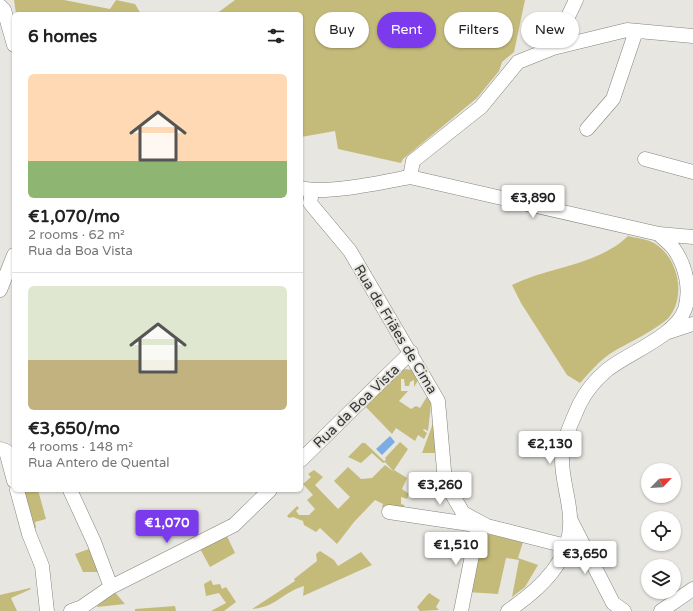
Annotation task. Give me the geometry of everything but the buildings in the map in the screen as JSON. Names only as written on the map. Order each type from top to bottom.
[{"type":"street","points":[[570,12],[576,0]]},
{"type":"street","points":[[0,6],[4,10],[12,38]]},
{"type":"street","points":[[579,42],[627,30],[693,36]]},
{"type":"street","points":[[587,129],[613,99],[636,31]]},
{"type":"street","points":[[410,176],[413,161],[481,107],[518,62],[553,48]]},
{"type":"street","points":[[645,159],[693,172]]},
{"type":"street","points":[[306,196],[410,176],[658,234],[693,238]]},
{"type":"street","name":"Rua de Friães de Cima","points":[[306,196],[350,251],[438,401],[445,482],[463,513],[482,526],[566,546]]},
{"type":"street","points":[[658,234],[674,248],[684,268],[688,288],[684,310],[668,332]]},
{"type":"street","points":[[0,290],[12,260]]},
{"type":"street","points":[[508,611],[540,587],[556,568],[566,546],[570,519],[562,460],[568,431],[580,403],[592,384],[608,370],[668,332],[693,324]]},
{"type":"street","name":"Rua da Boa Vista","points":[[303,458],[410,352]]},
{"type":"street","points":[[0,449],[6,451],[12,473]]},
{"type":"street","points":[[18,492],[29,534],[42,566],[47,611]]},
{"type":"street","points":[[71,492],[94,542],[111,587]]},
{"type":"street","points":[[71,611],[82,607],[111,587],[234,525],[268,492]]},
{"type":"street","points":[[389,512],[482,526],[461,611]]},
{"type":"street","points":[[570,519],[613,603],[624,611]]},
{"type":"street","points":[[661,611],[693,589]]},
{"type":"shaded area","points":[[14,0],[64,0],[110,9],[116,0],[135,4],[140,12],[16,12]]},
{"type":"shaded area","points":[[235,0],[525,0],[522,12],[521,12],[514,52],[502,62],[499,71],[477,98],[403,159],[401,163],[338,149],[335,131],[303,137],[303,12],[219,12]]},
{"type":"shaded area","points":[[628,236],[654,243],[669,257],[677,277],[678,298],[675,307],[666,320],[607,356],[580,383],[567,375],[521,303],[512,285],[588,260],[616,246]]},
{"type":"shaded area","points":[[404,369],[414,370],[420,377],[414,387],[414,380],[410,382],[409,386],[405,386],[404,379],[401,379],[401,391],[408,391],[399,401],[411,409],[416,406],[420,408],[428,395],[431,404],[428,431],[424,429],[423,430],[427,433],[424,439],[418,435],[415,441],[396,428],[392,434],[364,405]]},
{"type":"shaded area","points":[[435,418],[437,453],[422,453]]},
{"type":"shaded area","points":[[400,442],[408,449],[394,470],[407,478],[402,489],[409,494],[407,499],[401,497],[401,504],[404,505],[406,513],[386,511],[382,507],[383,504],[375,500],[354,522],[337,544],[320,528],[316,532],[304,525],[303,521],[293,517],[289,518],[287,516],[297,506],[299,508],[296,511],[299,515],[309,515],[315,509],[307,500],[313,495],[303,484],[311,477],[308,474],[314,470],[323,477],[315,485],[338,509],[350,497],[334,481],[348,467],[361,479],[372,478],[385,465],[394,472],[385,462],[383,463],[372,453],[361,463],[348,457],[362,443],[365,443],[384,461]]},
{"type":"shaded area","points":[[21,492],[39,492],[46,519],[35,522],[36,528],[31,529]]},
{"type":"shaded area","points":[[467,533],[470,534],[463,552],[455,547]]},
{"type":"shaded area","points":[[226,534],[235,553],[210,567],[199,547]]},
{"type":"shaded area","points":[[488,534],[523,542],[518,558],[538,565],[525,587],[512,597],[519,560],[506,558],[498,594],[467,592],[481,537]]},
{"type":"shaded area","points":[[89,549],[99,567],[97,572],[83,572],[75,554]]},
{"type":"shaded area","points":[[320,551],[334,560],[338,566],[361,552],[372,565],[303,596],[304,586],[268,605],[261,608],[252,609],[295,581],[294,579],[317,561],[316,554]]},
{"type":"shaded area","points":[[211,580],[213,585],[220,584],[222,589],[226,587],[236,602],[224,611],[211,611],[226,603],[219,593],[206,596],[204,584]]},
{"type":"shaded area","points":[[31,589],[11,598],[17,611],[0,611],[0,595]]},
{"type":"shaded area","points":[[113,590],[125,604],[97,607],[100,598]]},
{"type":"shaded area","points":[[429,593],[440,600],[436,607],[439,610],[420,611],[417,607]]},
{"type":"shaded area","points":[[175,606],[176,611],[135,611],[135,609]]},
{"type":"water","points":[[390,436],[395,442],[382,455],[376,449]]}]
